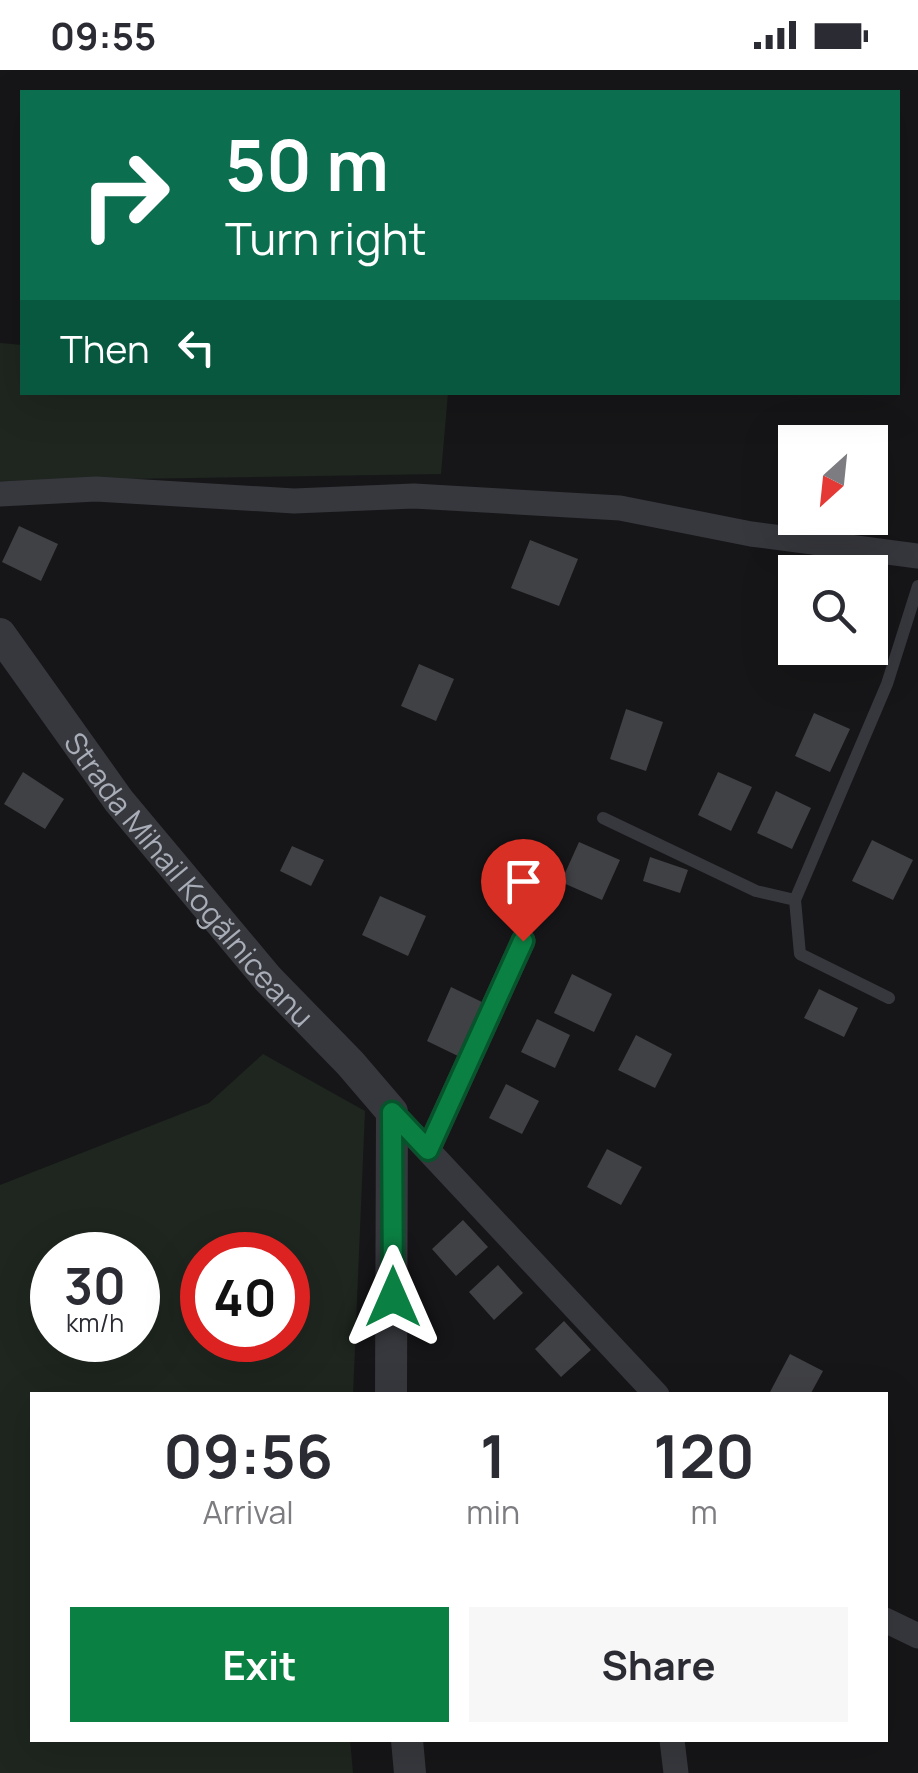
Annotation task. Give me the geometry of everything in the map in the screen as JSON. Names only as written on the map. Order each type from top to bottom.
[{"type":"street","points":[[0,494],[96,489],[294,500],[414,496],[620,508],[751,534],[918,556]]},
{"type":"street","name":"Strada Mihail Kogălniceanu","points":[[0,634],[119,801],[268,979],[392,1112]]},
{"type":"street","points":[[428,1150],[523,941]]},
{"type":"street","points":[[392,1112],[654,1392]]},
{"type":"street","points":[[391,1392],[392,1112]]},
{"type":"street","points":[[625,1360],[630,1392]]},
{"type":"street","points":[[888,1621],[918,1636]]},
{"type":"street","points":[[407,1742],[410,1773]]},
{"type":"street","points":[[672,1742],[676,1773]]},
{"type":"lane","points":[[889,998],[800,954],[795,900],[887,684],[918,586]]},
{"type":"lane","points":[[603,818],[756,891],[795,900]]},
{"type":"shaded area","points":[[0,343],[20,345],[20,395],[448,395],[441,474],[0,481]]},
{"type":"shaded area","points":[[263,1054],[365,1111],[353,1392],[30,1392],[30,1742],[350,1742],[353,1773],[0,1773],[0,1185],[209,1103]]},
{"type":"building","points":[[19,526],[58,544],[41,581],[2,562]]},
{"type":"building","points":[[530,540],[578,559],[559,606],[511,588]]},
{"type":"building","points":[[419,664],[454,679],[436,721],[401,706]]},
{"type":"building","points":[[626,709],[663,722],[646,771],[610,759]]},
{"type":"building","points":[[814,713],[850,729],[830,772],[795,756]]},
{"type":"building","points":[[23,772],[64,799],[45,829],[4,804]]},
{"type":"building","points":[[718,772],[752,787],[731,831],[698,815]]},
{"type":"building","points":[[776,791],[811,808],[792,849],[757,833]]},
{"type":"building","points":[[872,840],[913,860],[893,900],[852,881]]},
{"type":"building","points":[[579,842],[620,860],[602,900],[561,882]]},
{"type":"building","points":[[292,846],[324,860],[311,886],[280,871]]},
{"type":"building","points":[[650,857],[688,870],[680,893],[643,881]]},
{"type":"building","points":[[380,896],[426,916],[408,956],[362,935]]},
{"type":"building","points":[[572,974],[612,994],[594,1032],[554,1013]]},
{"type":"building","points":[[451,987],[484,1003],[460,1057],[427,1041]]},
{"type":"building","points":[[819,989],[858,1008],[844,1037],[804,1018]]},
{"type":"building","points":[[537,1019],[570,1035],[555,1068],[521,1052]]},
{"type":"building","points":[[636,1035],[672,1054],[655,1088],[618,1070]]},
{"type":"building","points":[[506,1084],[539,1101],[522,1134],[489,1118]]},
{"type":"building","points":[[607,1149],[642,1167],[621,1205],[587,1187]]},
{"type":"building","points":[[463,1220],[488,1247],[456,1276],[432,1249]]},
{"type":"building","points":[[498,1265],[523,1293],[494,1320],[469,1292]]},
{"type":"building","points":[[564,1321],[591,1350],[561,1377],[535,1349]]},
{"type":"building","points":[[790,1354],[823,1371],[812,1392],[770,1392]]},
{"type":"route","points":[[393,1297],[392,1112],[428,1150],[523,941]]}]
